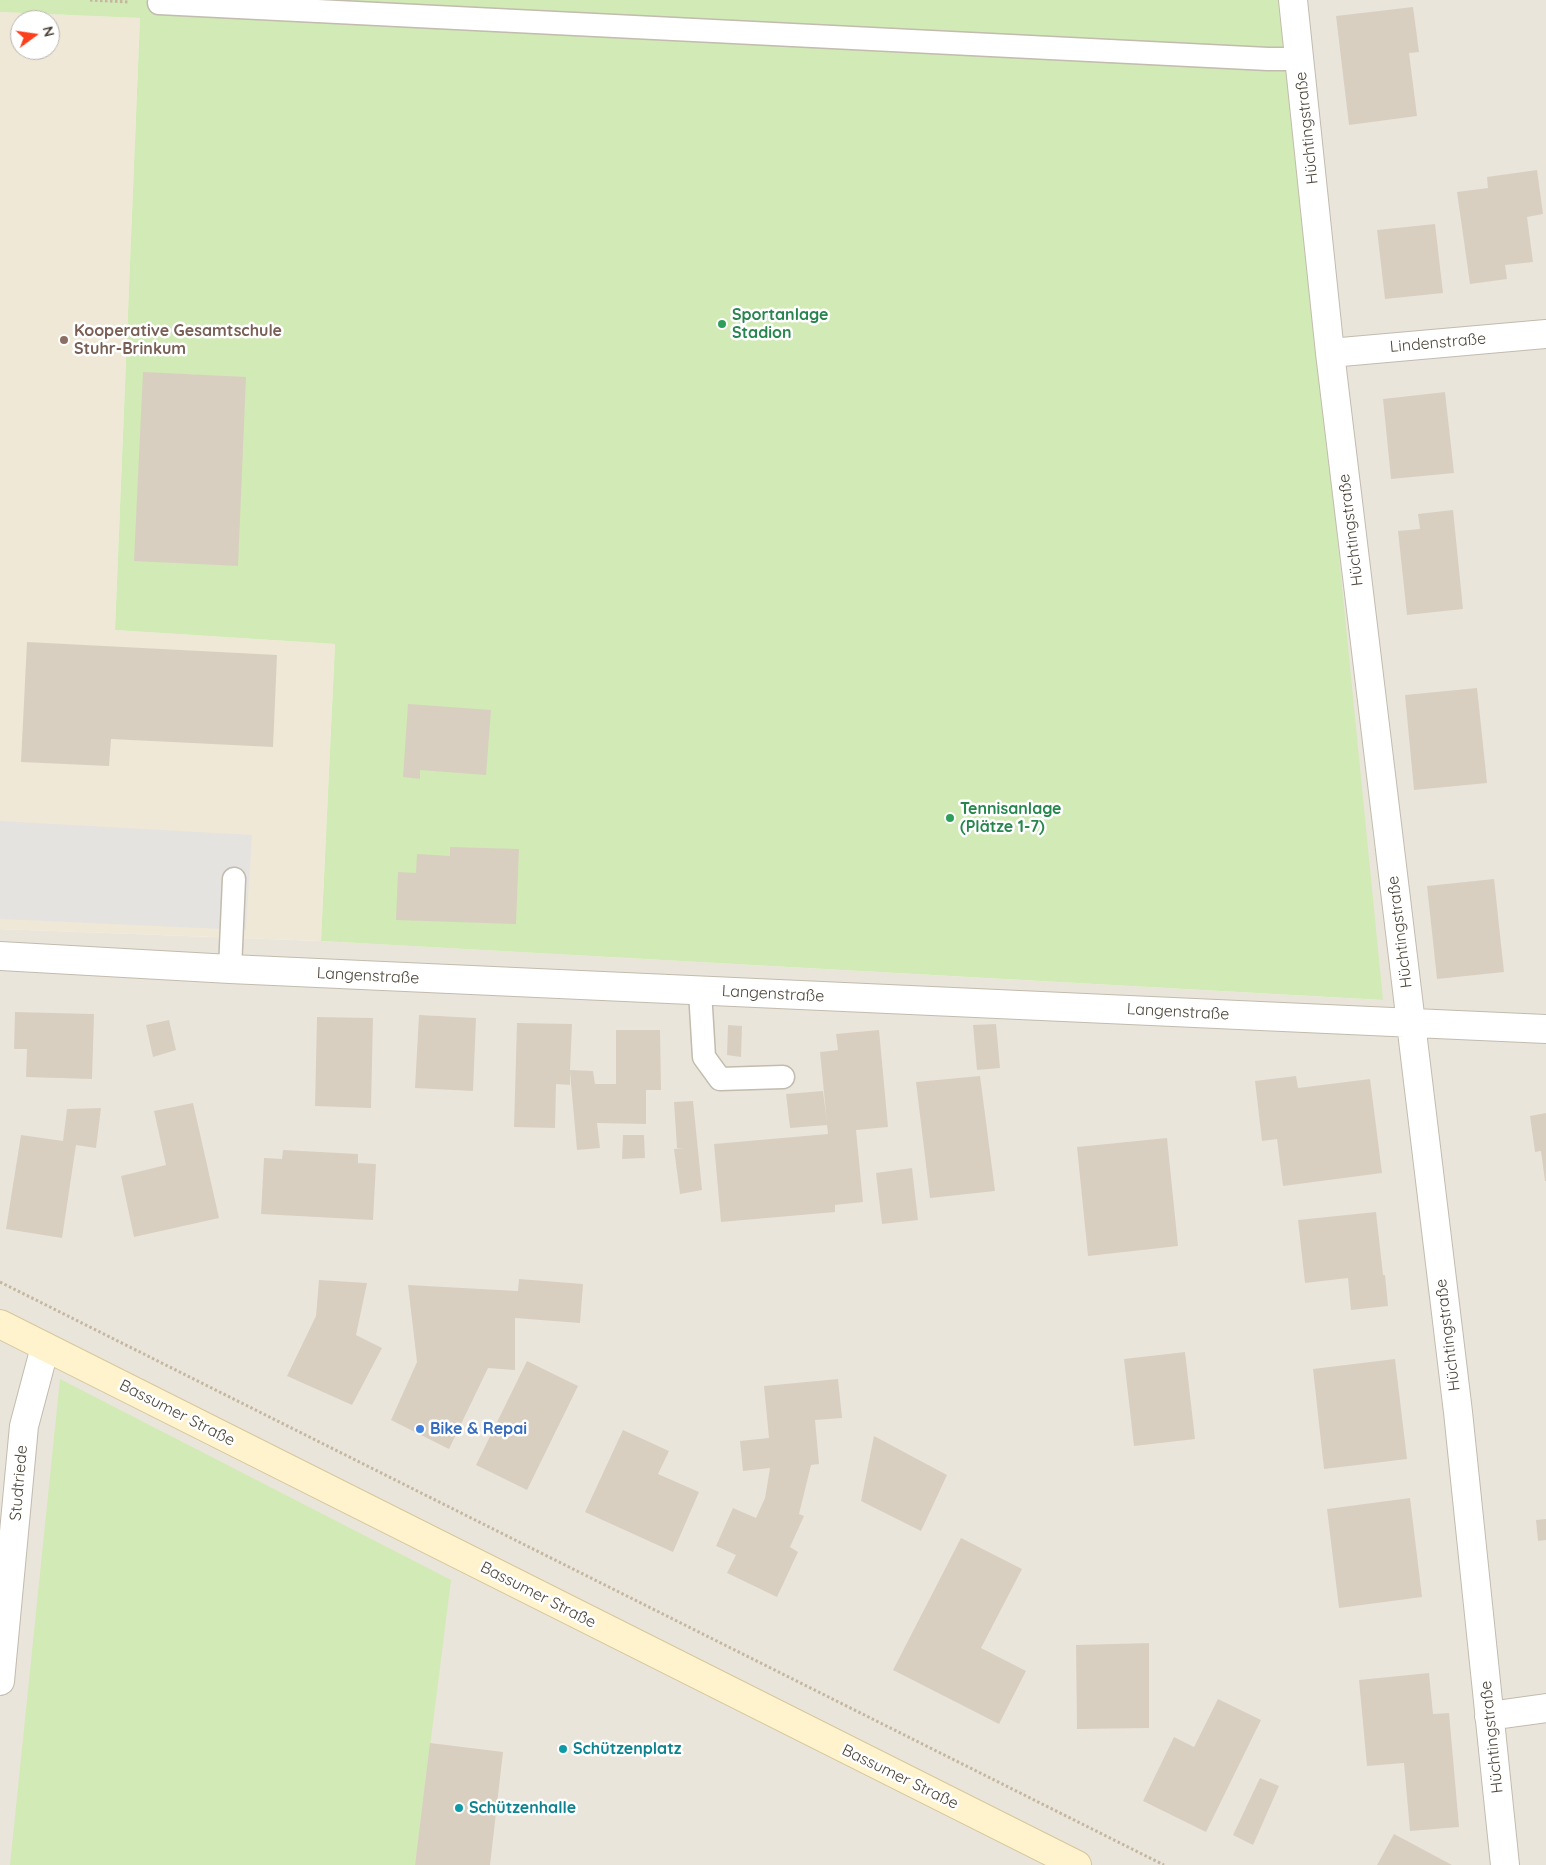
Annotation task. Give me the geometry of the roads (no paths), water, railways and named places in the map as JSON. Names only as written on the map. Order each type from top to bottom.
[{"type":"street","name":"Hüchtingstraße","points":[[1294,0],[1330,352],[1459,1422],[1505,1865]]},
{"type":"street","name":"Lindenstraße","points":[[1330,352],[1546,334]]},
{"type":"street","name":"Langenstraße","points":[[0,956],[230,969],[1546,1030]]},
{"type":"street","name":"Bassumer Straße","points":[[0,1324],[1077,1865]]},
{"type":"street","name":"Studtriede","points":[[0,1681],[24,1426],[46,1346]]},
{"type":"street","points":[[1489,1716],[1546,1708]]},
{"type":"lane","points":[[159,3],[1268,59],[1300,59]]},
{"type":"lane","points":[[230,969],[234,879]]},
{"type":"lane","points":[[700,991],[704,1057],[720,1079],[782,1077]]},
{"type":"place","name":"Sportanlage Stadion","points":[[722,324]]},
{"type":"place","name":"Kooperative Gesamtschule Stuhr-Brinkum","points":[[64,340]]},
{"type":"place","name":"Tennisanlage (Plätze 1-7)","points":[[950,818]]},
{"type":"place","name":"Bike & Repai","points":[[420,1429]]},
{"type":"place","name":"Schützenplatz","points":[[563,1749]]},
{"type":"place","name":"Schützenhalle","points":[[459,1808]]}]
